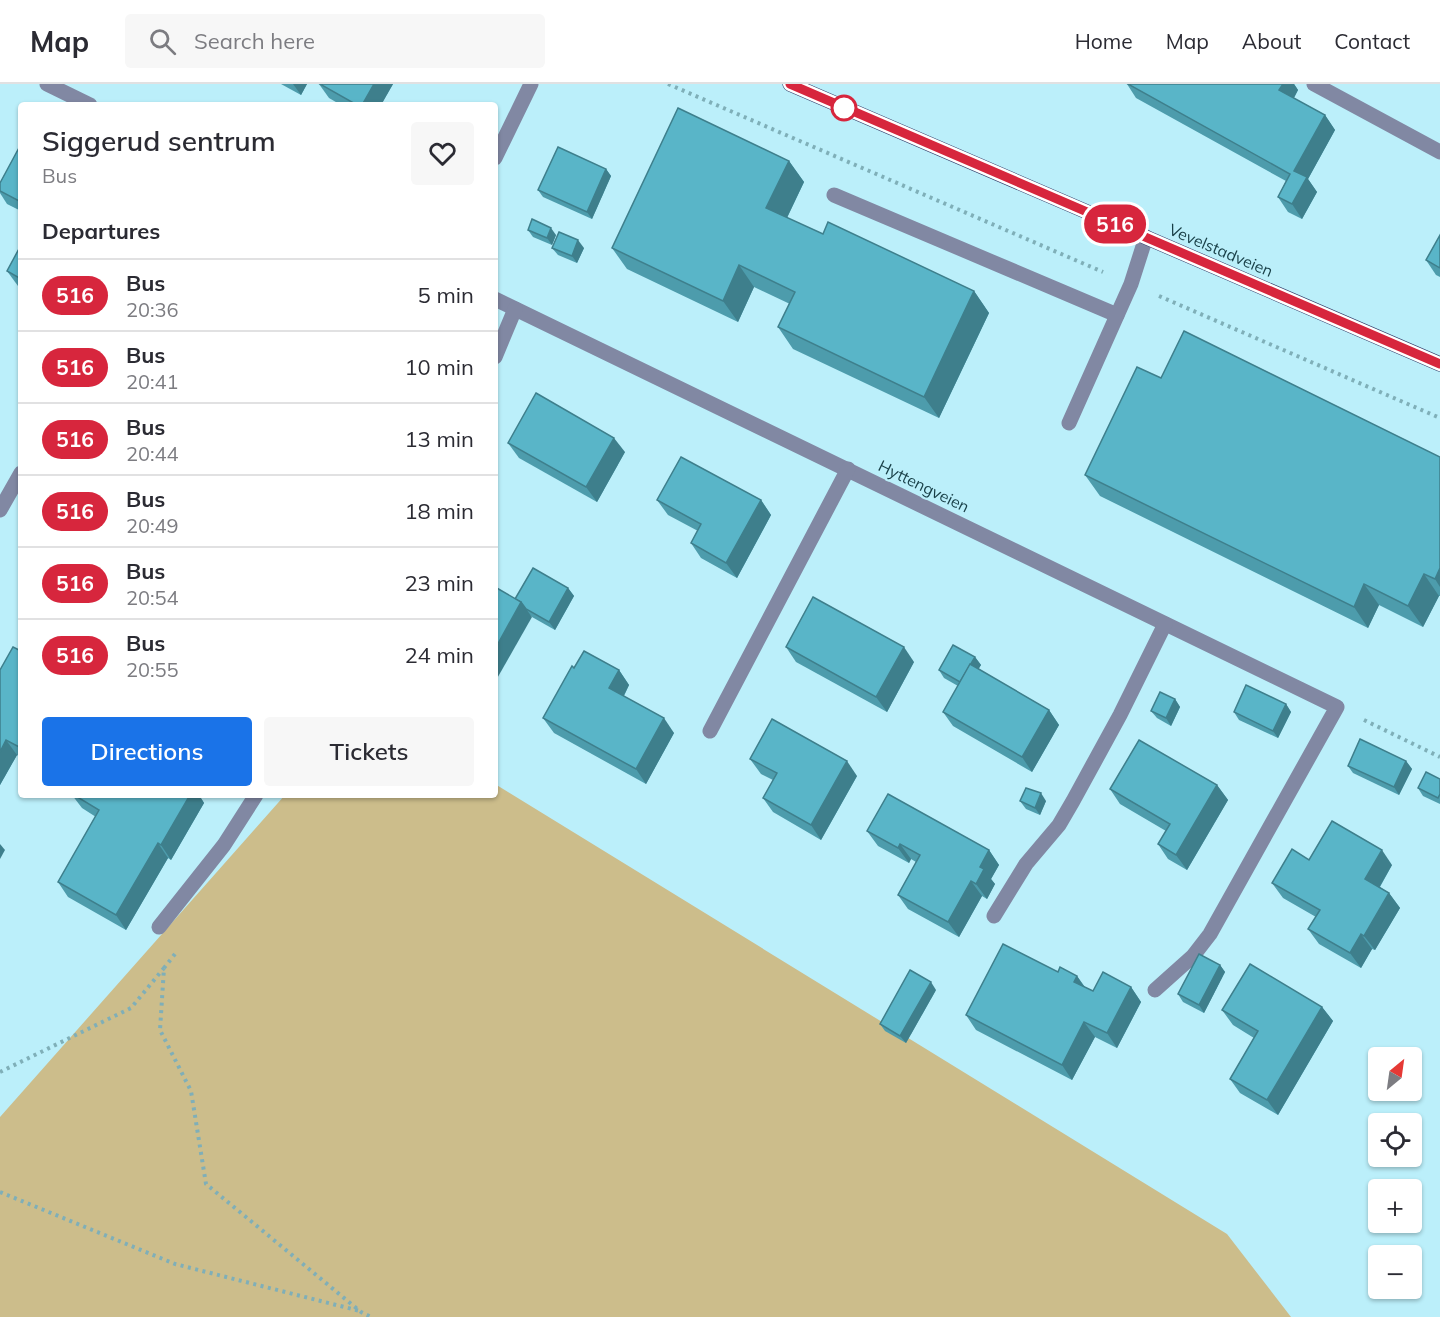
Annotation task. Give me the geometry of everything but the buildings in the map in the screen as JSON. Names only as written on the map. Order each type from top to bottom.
[{"type":"main road","name":"Vevelstadveien","points":[[790,84],[1440,364]]},
{"type":"street","points":[[47,84],[84,102]]},
{"type":"street","points":[[498,152],[531,84]]},
{"type":"street","points":[[1314,84],[1440,152]]},
{"type":"street","points":[[834,195],[1117,315]]},
{"type":"street","points":[[1069,423],[1131,284],[1146,237]]},
{"type":"street","name":"Hyttengveien","points":[[498,300],[1337,707]]},
{"type":"street","points":[[498,350],[515,309]]},
{"type":"street","points":[[710,731],[848,469]]},
{"type":"street","points":[[0,510],[18,478]]},
{"type":"street","points":[[994,916],[1026,864],[1059,825],[1120,715],[1165,624]]},
{"type":"street","points":[[1155,990],[1193,956],[1210,934],[1337,707]]},
{"type":"street","points":[[159,927],[224,845],[254,798]]},
{"type":"path","points":[[668,84],[1440,418]]},
{"type":"path","points":[[1337,707],[1440,757]]},
{"type":"path","points":[[0,1072],[131,1008],[179,950]]},
{"type":"path","points":[[164,968],[160,1030],[190,1091],[206,1184],[371,1317]]},
{"type":"path","points":[[0,1192],[175,1264],[362,1312]]},
{"type":"shaded area","points":[[498,786],[1227,1234],[1291,1317],[0,1317],[0,1117],[282,798],[498,798]]},
{"type":"bus line","name":"516","points":[[790,84],[1440,364]]}]
